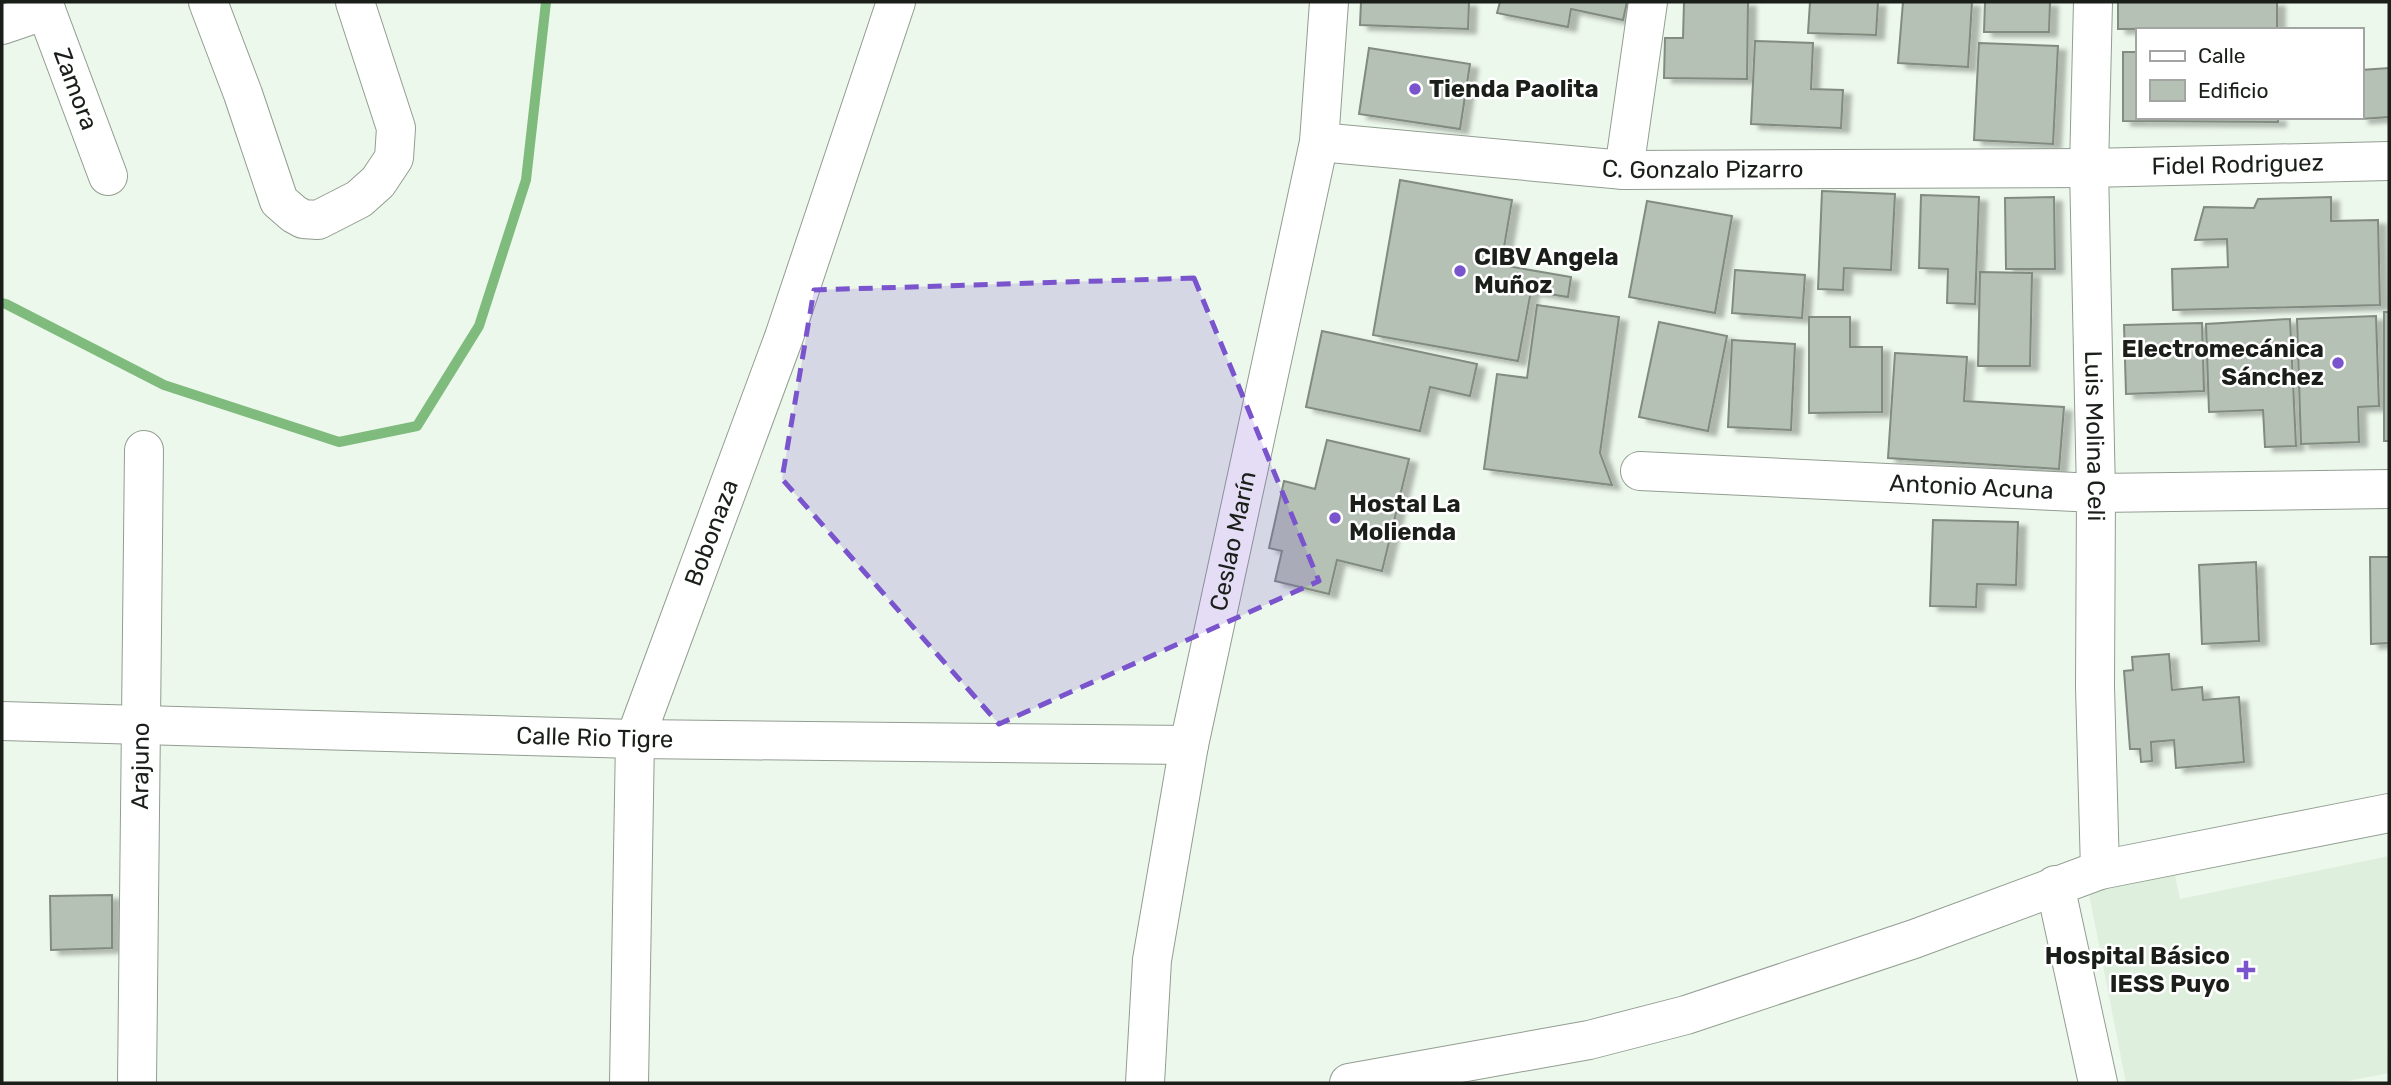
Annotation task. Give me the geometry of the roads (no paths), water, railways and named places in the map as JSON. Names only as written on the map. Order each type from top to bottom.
[{"type":"street","points":[[208,2],[279,201],[303,219],[318,220],[359,199],[378,182],[394,158],[397,128],[355,2]]},
{"type":"street","name":"Bobonaza","points":[[629,1083],[635,739],[785,337],[896,2]]},
{"type":"street","name":"Ceslao Marín","points":[[1145,1083],[1152,960],[1188,745],[1319,142],[1329,2]]},
{"type":"street","points":[[1624,170],[1648,2]]},
{"type":"street","name":"Luis Molina Celi","points":[[2093,2],[2089,169],[2096,493],[2095,687],[2101,870]]},
{"type":"street","points":[[2,25],[44,6]]},
{"type":"street","name":"Zamora","points":[[44,6],[108,176]]},
{"type":"street","name":"C. Gonzalo Pizarro","points":[[1319,142],[1624,170],[2089,169]]},
{"type":"street","name":"Fidel Rodriguez","points":[[2089,169],[2389,162]]},
{"type":"street","name":"Arajuno","points":[[137,1083],[144,450]]},
{"type":"street","name":"Antonio Acuna","points":[[1640,471],[2096,493],[2389,489]]},
{"type":"street","name":"Calle Rio Tigre","points":[[2,721],[635,739],[1188,745]]},
{"type":"street","points":[[1349,1083],[1589,1040],[1686,1015],[1914,939],[2101,870],[2389,813]]},
{"type":"street","points":[[2055,885],[2098,1083]]},
{"type":"waterway","points":[[2,303],[164,385],[339,442],[417,426],[479,326],[526,180],[546,2]]},
{"type":"place","name":"Tienda Paolita","points":[[1415,89]]},
{"type":"place","name":"CIBV Angela Muñoz","points":[[1460,271]]},
{"type":"place","name":"Electromecánica Sánchez","points":[[2338,363]]},
{"type":"place","name":"Hostal La Molienda","points":[[1335,518]]},
{"type":"place","name":"Hospital Básico IESS Puyo","points":[[2246,970]]}]
